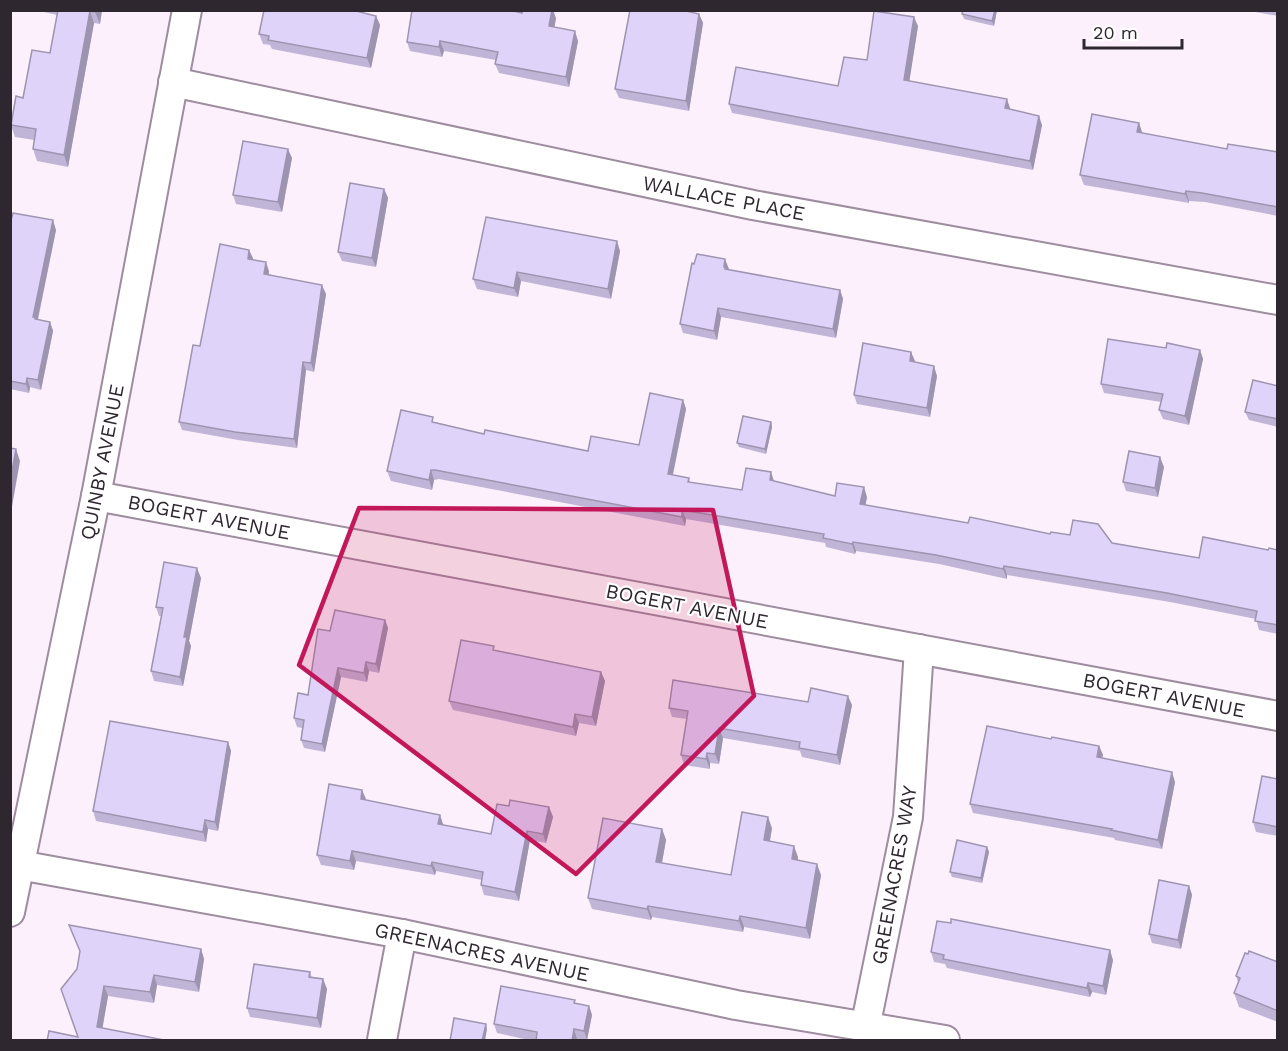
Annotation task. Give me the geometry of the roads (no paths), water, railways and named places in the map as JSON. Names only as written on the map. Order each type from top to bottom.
[{"type":"street","name":"QUINBY AVENUE","points":[[10,912],[96,496],[187,10]]},
{"type":"street","name":"WALLACE PLACE","points":[[173,82],[753,205],[1278,300]]},
{"type":"street","name":"BOGERT AVENUE","points":[[96,496],[1278,716]]},
{"type":"street","name":"GREENACRES WAY","points":[[865,1028],[908,817],[919,649]]},
{"type":"street","name":"GREENACRES AVENUE","points":[[19,864],[402,934],[736,1005],[945,1041]]},
{"type":"street","points":[[382,1041],[402,934]]}]
